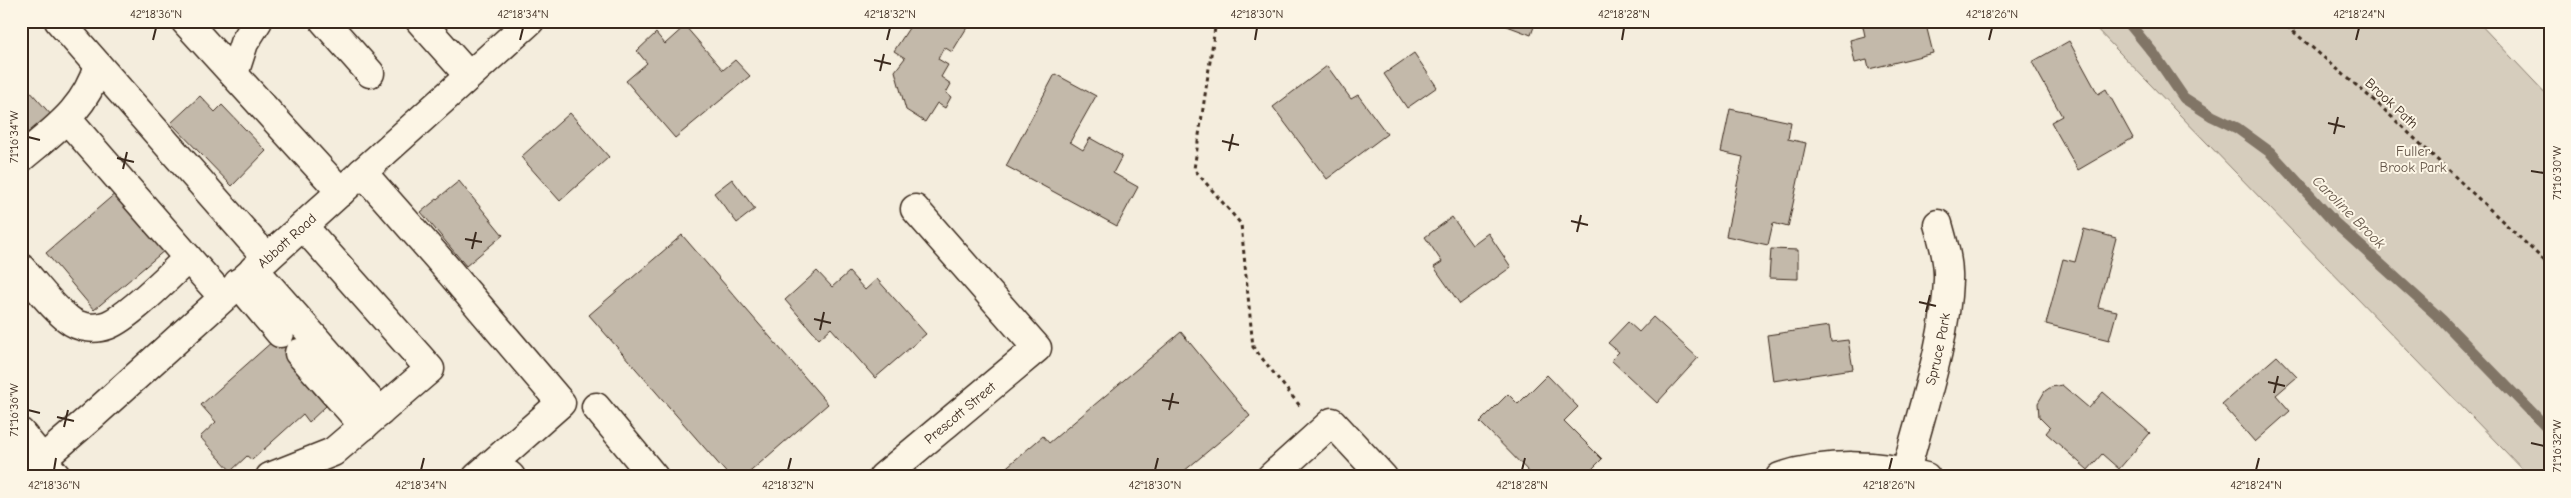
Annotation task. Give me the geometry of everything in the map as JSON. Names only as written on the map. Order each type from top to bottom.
[{"type":"street","points":[[59,21],[98,66],[246,277],[362,428]]},
{"type":"street","points":[[185,21],[341,192]]},
{"type":"street","points":[[234,74],[244,43],[258,21]]},
{"type":"street","points":[[324,21],[370,73]]},
{"type":"street","points":[[420,21],[469,76]]},
{"type":"street","name":"Abbott Road","points":[[22,477],[50,468],[246,277],[530,21]]},
{"type":"street","points":[[21,158],[67,120],[84,100],[98,66]]},
{"type":"street","points":[[67,120],[188,258],[246,277],[280,333]]},
{"type":"street","points":[[362,172],[561,403],[477,477]]},
{"type":"street","name":"Prescott Street","points":[[883,477],[1037,348],[915,209]]},
{"type":"street","name":"Spruce Park","points":[[1916,474],[1946,308],[1948,271],[1938,224]]},
{"type":"street","points":[[270,477],[319,459],[362,428],[430,369],[303,226]]},
{"type":"street","points":[[21,268],[69,320],[82,326],[96,328],[121,318],[188,258]]},
{"type":"street","points":[[299,353],[362,428]]},
{"type":"street","points":[[596,407],[654,477]]},
{"type":"street","points":[[1271,477],[1332,422],[1383,477]]},
{"type":"street","points":[[21,433],[50,468]]},
{"type":"street","points":[[1780,477],[1833,467],[1916,474]]},
{"type":"path","points":[[1216,21],[1194,169],[1241,224],[1253,347],[1321,432]]},
{"type":"path","name":"Brook Path","points":[[2281,21],[2377,103],[2550,266]]},
{"type":"green space","name":"Fuller Brook Park","points":[[2089,21],[2477,21],[2550,98],[2550,477],[2530,477]]},
{"type":"building","points":[[900,21],[971,21],[952,52],[944,47],[938,59],[948,65],[941,77],[951,84],[946,93],[951,97],[945,108],[937,103],[925,122],[906,110],[895,71],[905,58],[894,51],[909,28]]},
{"type":"building","points":[[1494,21],[1536,21],[1531,35]]},
{"type":"building","points":[[1925,21],[1933,53],[1869,69],[1867,60],[1855,63],[1850,40],[1865,36],[1862,22]]},
{"type":"building","points":[[685,26],[723,70],[735,60],[750,76],[675,138],[626,81],[647,63],[637,51],[656,33],[665,44]]},
{"type":"building","points":[[2069,41],[2098,94],[2106,89],[2133,138],[2078,170],[2051,122],[2062,116],[2032,62]]},
{"type":"building","points":[[1414,53],[1437,87],[1407,108],[1384,74]]},
{"type":"building","points":[[1327,66],[1351,99],[1358,95],[1387,134],[1327,179],[1273,107]]},
{"type":"building","points":[[1055,74],[1096,96],[1070,142],[1083,150],[1090,138],[1122,156],[1113,173],[1138,187],[1117,226],[1006,166]]},
{"type":"building","points":[[21,81],[53,117],[21,145]]},
{"type":"building","points":[[200,96],[215,112],[222,105],[266,151],[232,186],[171,123]]},
{"type":"building","points":[[1730,109],[1791,122],[1788,139],[1806,143],[1788,227],[1773,223],[1768,245],[1726,236],[1743,157],[1721,152]]},
{"type":"building","points":[[570,113],[609,157],[560,201],[521,157]]},
{"type":"building","points":[[732,179],[755,209],[737,223],[714,193]]},
{"type":"building","points":[[459,181],[503,235],[466,266],[421,212]]},
{"type":"building","points":[[117,192],[165,250],[94,310],[46,253]]},
{"type":"building","points":[[1452,217],[1472,245],[1488,233],[1511,267],[1460,304],[1434,267],[1442,262],[1425,237]]},
{"type":"building","points":[[2084,229],[2116,238],[2098,307],[2117,311],[2109,340],[2046,324],[2063,259],[2075,262]]},
{"type":"building","points":[[682,235],[828,404],[744,477],[730,477],[589,315]]},
{"type":"building","points":[[1771,249],[1798,250],[1798,279],[1769,278]]},
{"type":"building","points":[[817,271],[832,287],[849,272],[865,290],[877,279],[926,334],[875,378],[831,328],[819,339],[785,300]]},
{"type":"building","points":[[1653,317],[1698,358],[1657,403],[1611,360],[1619,352],[1608,343],[1628,322],[1639,332]]},
{"type":"building","points":[[292,324],[310,343],[317,386],[312,390],[326,406],[309,422],[303,414],[252,460],[247,456],[231,471],[200,437],[216,422],[201,405]]},
{"type":"building","points":[[1829,326],[1831,342],[1848,340],[1853,369],[1773,381],[1767,335]]},
{"type":"building","points":[[1181,332],[1250,416],[1177,477],[995,477],[1043,436],[1049,443]]},
{"type":"building","points":[[2277,356],[2297,377],[2276,395],[2290,411],[2255,442],[2222,404]]},
{"type":"building","points":[[1547,375],[1578,407],[1564,421],[1602,459],[1584,477],[1534,477],[1480,422],[1508,394],[1518,404]]},
{"type":"building","points":[[2062,385],[2089,408],[2103,392],[2150,433],[2119,469],[2102,454],[2088,470],[2046,433],[2050,428],[2039,417],[2038,403],[2045,391],[2051,387]]},
{"type":"waterway","name":"Caroline Brook","points":[[2127,21],[2154,54],[2184,98],[2212,116],[2237,128],[2270,152],[2334,222],[2442,320],[2550,431]]}]
